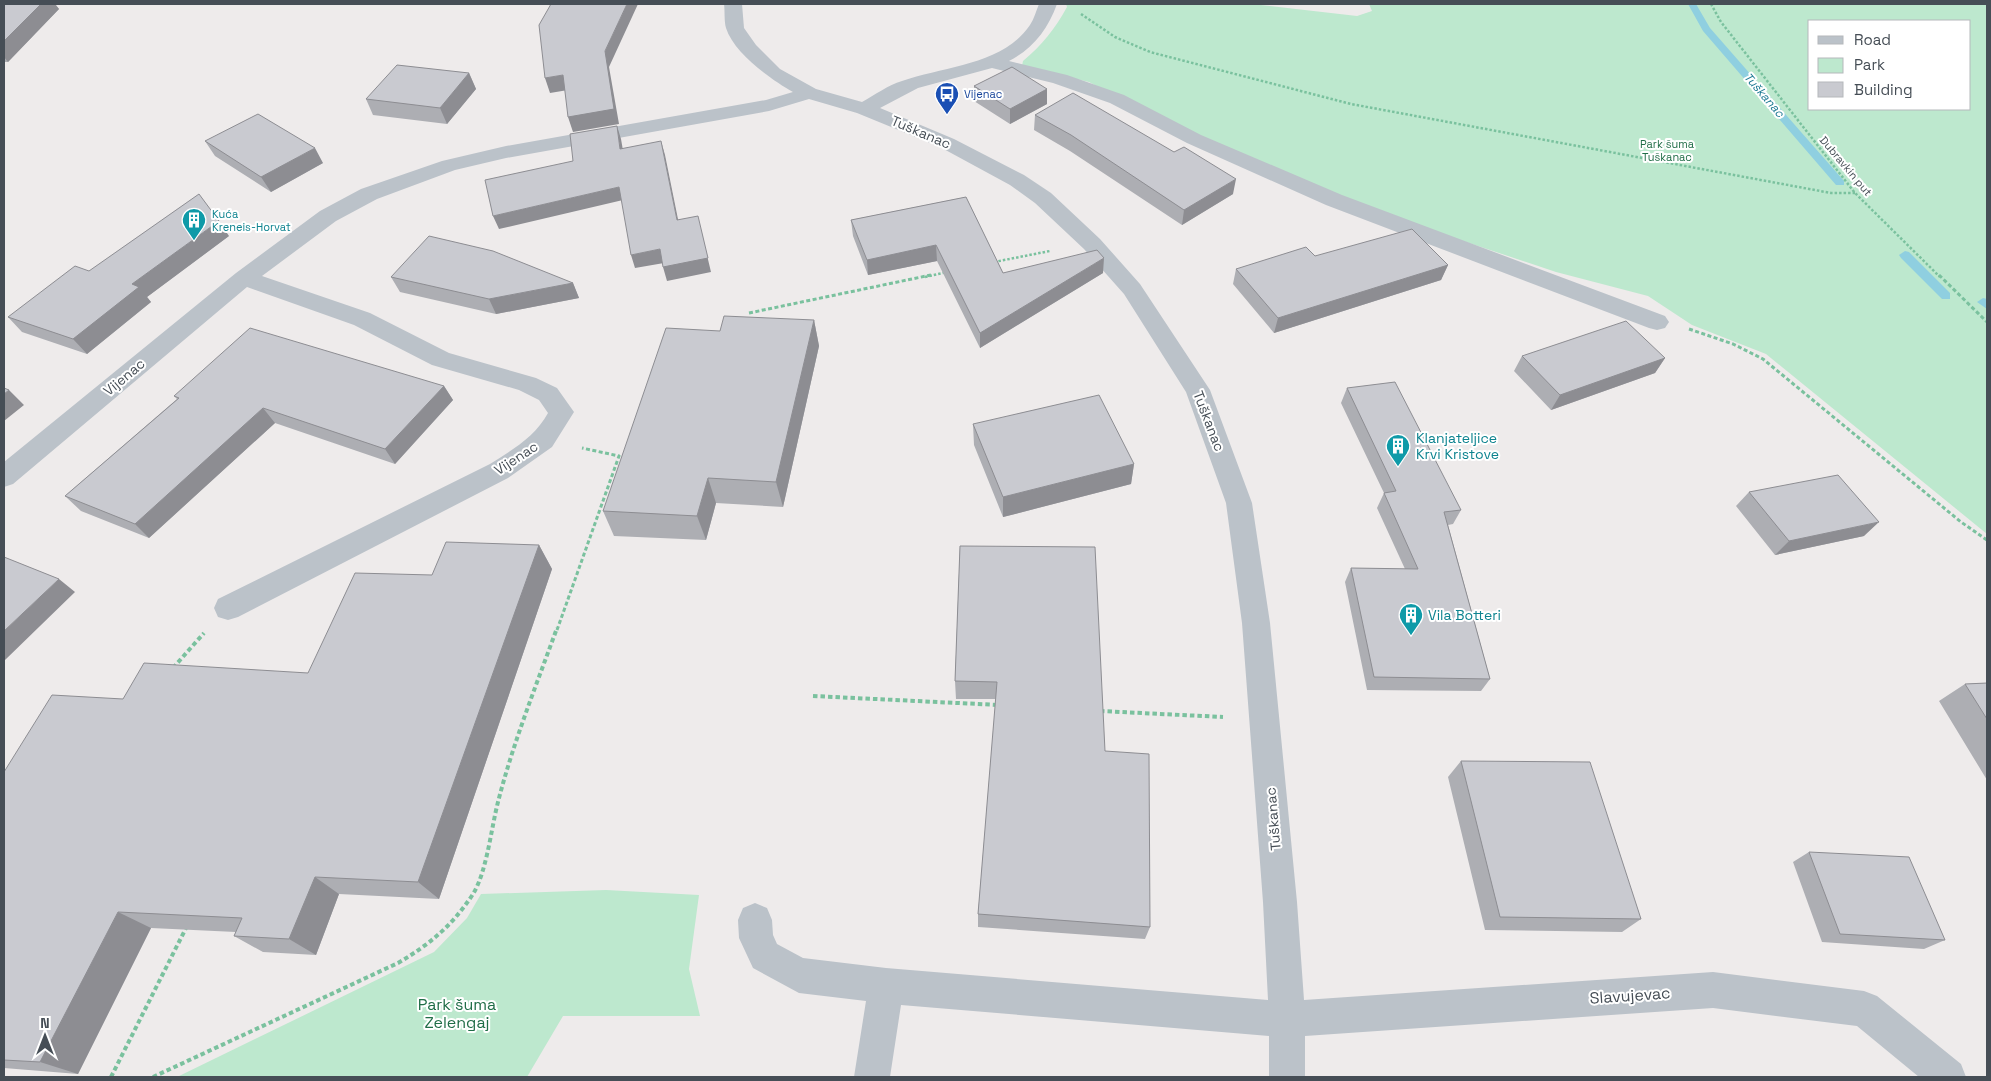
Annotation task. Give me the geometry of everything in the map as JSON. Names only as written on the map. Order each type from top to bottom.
[{"type":"street","name":"Tuškanac","points":[[733,4],[735,28],[749,49],[773,73],[809,93],[864,109],[948,142],[1020,182],[1043,198],[1092,244],[1132,289],[1198,390],[1239,503],[1256,623],[1280,902],[1287,1019],[1287,1077]]},
{"type":"street","points":[[864,109],[910,84],[1009,56],[1025,44],[1039,24],[1048,4]]},
{"type":"street","points":[[991,62],[1060,79],[1117,98],[1194,139],[1334,200],[1657,322]]},
{"type":"street","name":"Vijenac","points":[[4,477],[244,278],[328,216],[368,194],[407,178],[449,165],[506,152],[769,105],[809,93]]},
{"type":"street","name":"Vijenac","points":[[228,608],[499,471],[539,444],[552,431],[561,412],[548,394],[527,384],[440,359],[362,319],[244,278]]},
{"type":"street","name":"Slavujevac","points":[[755,920],[756,938],[765,956],[799,975],[886,986],[1287,1019],[1713,990],[1864,1009],[1948,1077]]},
{"type":"street","points":[[872,1077],[886,986]]},
{"type":"path","name":"Dubravkin put","points":[[1710,4],[1721,22],[1856,193],[1987,322]]},
{"type":"path","points":[[1076,9],[1115,37],[1150,52],[1351,104],[1831,193],[1856,193]]},
{"type":"path","points":[[989,263],[1056,249]]},
{"type":"path","points":[[749,313],[951,271]]},
{"type":"path","points":[[1657,322],[1698,331],[1733,344],[1763,359],[1987,540]]},
{"type":"path","points":[[153,1077],[398,963],[427,946],[451,924],[474,892],[488,850],[498,802],[514,748],[619,456],[587,451]]},
{"type":"path","points":[[170,671],[228,608]]},
{"type":"path","points":[[814,696],[1001,706]]},
{"type":"path","points":[[1090,710],[1229,718]]},
{"type":"path","points":[[111,1077],[191,918]]},
{"type":"green space","name":"Park šuma Tuškanac","points":[[1066,4],[1252,4],[1357,16],[1372,11],[1369,4],[1987,4],[1987,534],[1766,354],[1692,325],[1648,296],[1556,272],[1421,227],[1312,185],[1157,118],[1089,82],[1022,66],[1023,61],[1042,43],[1067,7]]},
{"type":"green space","name":"Park šuma Zelengaj","points":[[606,890],[699,895],[689,969],[700,1016],[563,1016],[527,1077],[177,1077],[434,952],[467,918],[481,894]]},
{"type":"building","points":[[4,4],[41,4],[4,41]]},
{"type":"building","points":[[551,4],[627,4],[605,51],[614,109],[568,117],[563,75],[545,78],[539,25]]},
{"type":"building","points":[[397,65],[469,73],[440,108],[366,99]]},
{"type":"building","points":[[1012,67],[1047,89],[1010,109],[974,86]]},
{"type":"building","points":[[1073,93],[1174,152],[1184,147],[1236,179],[1184,210],[1071,135],[1035,115]]},
{"type":"building","points":[[258,114],[315,148],[261,177],[205,141]]},
{"type":"building","points":[[617,126],[620,149],[661,141],[677,220],[698,216],[708,258],[663,267],[660,249],[631,255],[619,187],[493,216],[485,180],[573,161],[570,134]]},
{"type":"building","points":[[199,194],[219,221],[132,284],[139,287],[73,339],[8,317],[75,266],[89,271]]},
{"type":"building","points":[[966,197],[1003,273],[1097,250],[1104,258],[980,333],[936,245],[867,260],[851,220]]},
{"type":"building","points":[[1412,229],[1448,265],[1278,318],[1236,269],[1306,247],[1315,256]]},
{"type":"building","points":[[429,236],[493,251],[573,283],[489,299],[391,277]]},
{"type":"building","points":[[724,316],[814,320],[776,482],[708,478],[697,516],[603,511],[666,328],[720,331]]},
{"type":"building","points":[[1626,321],[1665,358],[1560,395],[1522,356]]},
{"type":"building","points":[[250,328],[444,386],[385,449],[263,408],[135,524],[65,496],[179,398],[174,396]]},
{"type":"building","points":[[1395,382],[1461,510],[1444,512],[1490,679],[1374,677],[1351,568],[1418,569],[1384,493],[1396,491],[1347,388]]},
{"type":"building","points":[[1099,395],[1134,464],[1003,497],[973,424]]},
{"type":"building","points":[[1838,475],[1879,522],[1789,541],[1749,492]]},
{"type":"building","points":[[446,542],[539,545],[418,882],[315,877],[289,939],[234,936],[242,918],[118,912],[40,1062],[4,1060],[4,772],[52,695],[123,699],[144,663],[308,673],[355,573],[432,575]]},
{"type":"building","points":[[960,546],[1095,547],[1105,751],[1149,754],[1150,927],[978,914],[997,682],[955,681]]},
{"type":"building","points":[[4,557],[59,579],[4,631]]},
{"type":"building","points":[[1987,683],[1987,719],[1965,684]]},
{"type":"building","points":[[1461,761],[1590,762],[1641,919],[1500,917]]},
{"type":"building","points":[[1809,852],[1909,857],[1945,940],[1840,934]]},
{"type":"waterway","name":"Tuškanac","points":[[1692,4],[1706,29],[1840,183]]},
{"type":"waterway","name":"Tuškanac","points":[[1905,255],[1946,296]]},
{"type":"waterway","name":"Tuškanac","points":[[1983,302],[1987,305]]},
{"type":"place","name":"Vijenac","points":[[947,115]]},
{"type":"place","name":"Kuća Kreneis-Horvat","points":[[194,241]]},
{"type":"place","name":"Klanjateljice Krvi Kristove","points":[[1398,467]]},
{"type":"place","name":"Vila Botteri","points":[[1411,636]]}]
